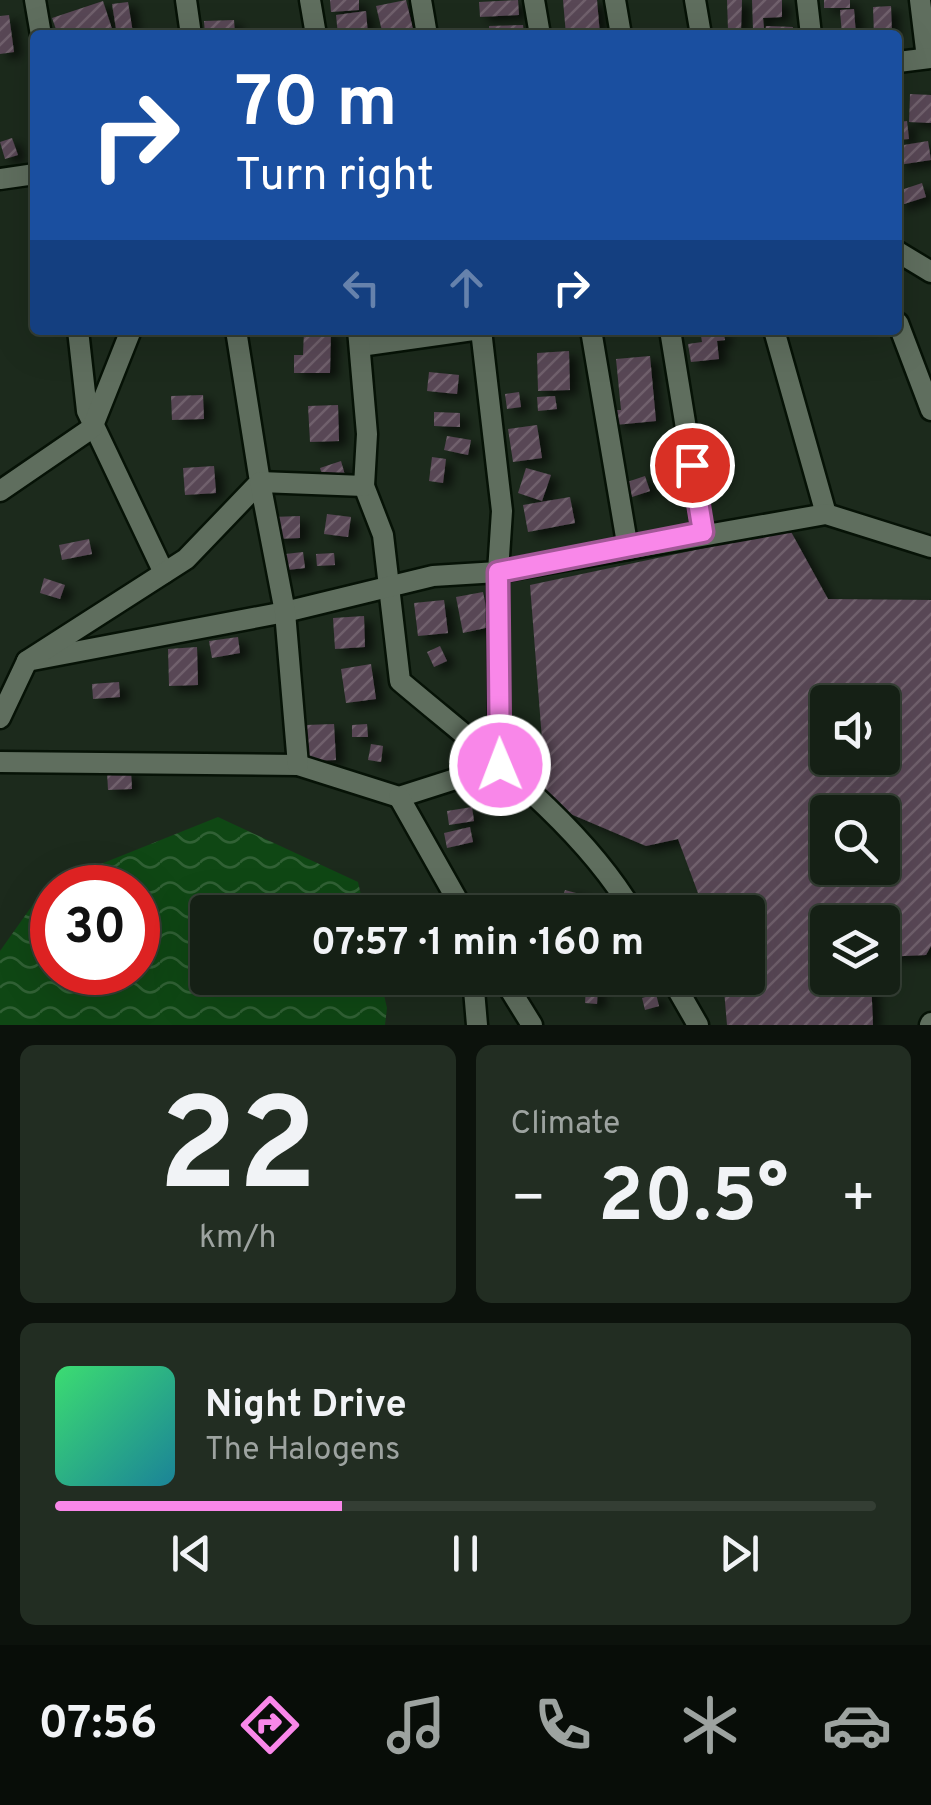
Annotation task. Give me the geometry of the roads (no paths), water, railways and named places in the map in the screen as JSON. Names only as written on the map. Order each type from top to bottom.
[{"type":"street","points":[[35,0],[40,30]]},
{"type":"street","points":[[186,0],[190,30]]},
{"type":"street","points":[[310,0],[315,30]]},
{"type":"street","points":[[421,0],[426,30]]},
{"type":"street","points":[[534,0],[539,30]]},
{"type":"street","points":[[615,0],[620,30]]},
{"type":"street","points":[[695,0],[700,30]]},
{"type":"street","points":[[807,0],[810,30]]},
{"type":"street","points":[[902,61],[929,58],[920,0]]},
{"type":"street","points":[[0,179],[30,175]]},
{"type":"street","points":[[902,254],[931,272]]},
{"type":"street","points":[[902,334],[931,410]]},
{"type":"street","points":[[79,335],[87,412],[164,573]]},
{"type":"street","points":[[0,492],[93,424],[129,335]]},
{"type":"street","points":[[237,335],[286,612],[298,765]]},
{"type":"street","points":[[401,335],[359,338],[367,434],[364,486],[383,536],[392,586],[400,681],[500,765],[612,877],[623,895]]},
{"type":"street","points":[[481,335],[502,511],[498,572],[500,765]]},
{"type":"street","points":[[592,335],[628,549]]},
{"type":"street","points":[[671,335],[703,532]]},
{"type":"street","points":[[775,335],[826,514]]},
{"type":"street","points":[[0,718],[27,661],[186,559],[260,482],[364,486]]},
{"type":"street","points":[[27,661],[286,612],[433,576],[498,572],[703,532],[826,514],[931,547]]},
{"type":"street","points":[[0,762],[298,765],[399,797],[500,765]]},
{"type":"street","points":[[399,797],[454,895]]},
{"type":"street","points":[[475,995],[478,1025]]},
{"type":"street","points":[[513,995],[532,1025]]},
{"type":"street","points":[[681,995],[698,1025]]},
{"type":"water","points":[[218,817],[358,882],[361,895],[190,895],[190,995],[384,995],[385,1025],[0,1025],[0,951],[30,909],[30,995],[160,995],[160,865],[98,865]]}]
